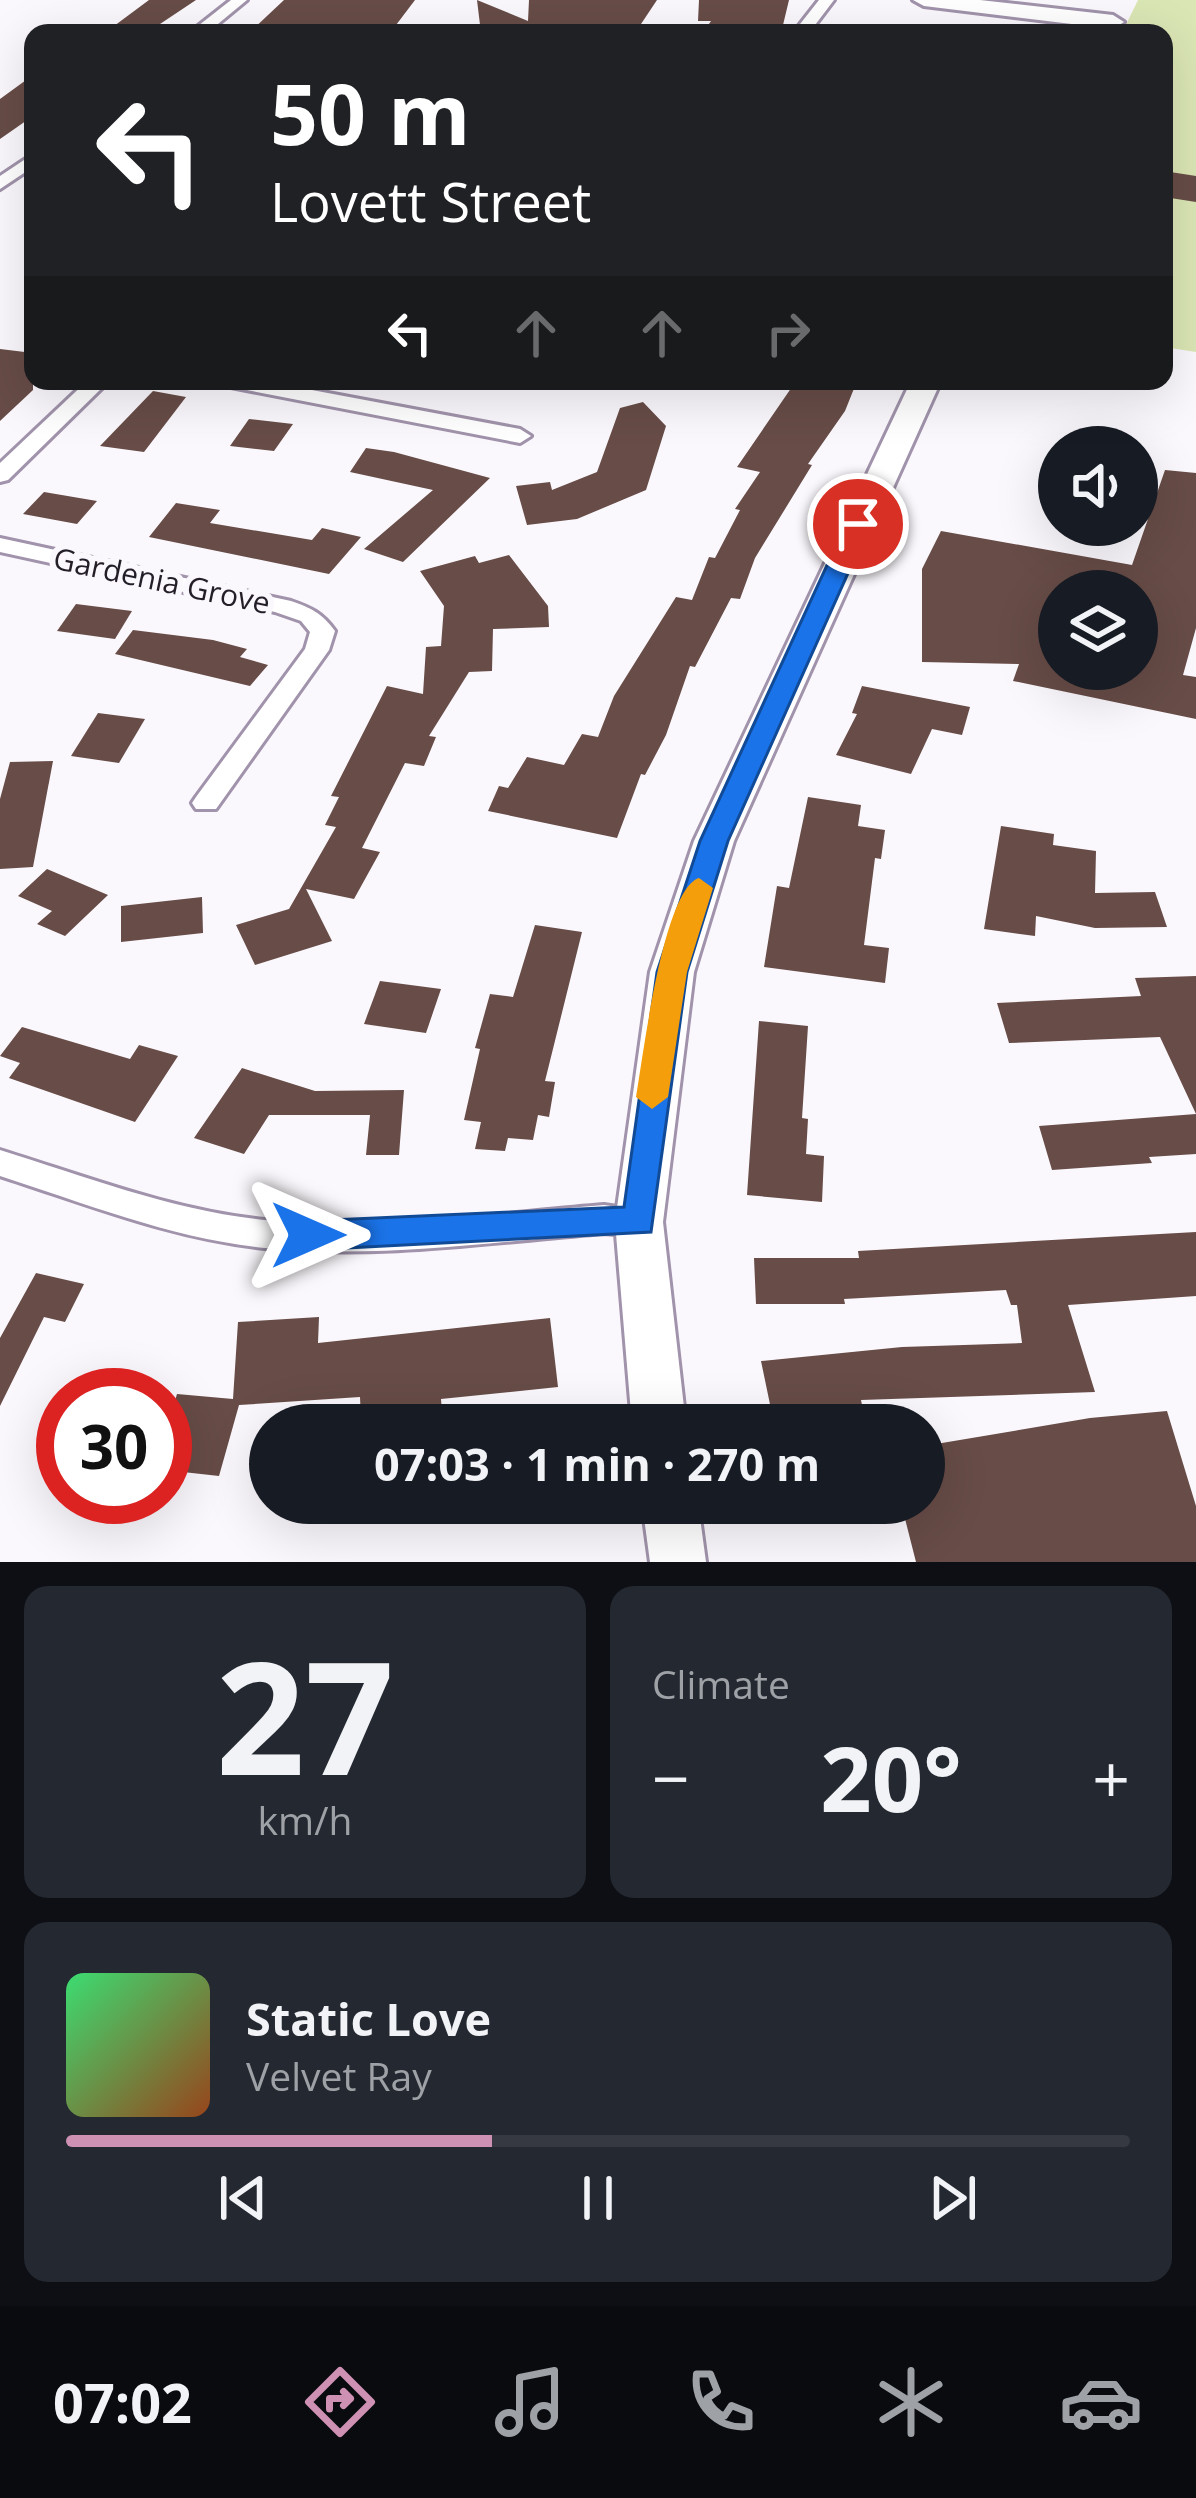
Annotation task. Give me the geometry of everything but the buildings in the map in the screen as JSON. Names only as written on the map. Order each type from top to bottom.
[{"type":"street","points":[[209,24],[240,0]]},
{"type":"street","points":[[809,24],[827,0]]},
{"type":"street","points":[[924,0],[1114,18]]},
{"type":"street","points":[[0,475],[90,390]]},
{"type":"street","points":[[278,390],[520,436]]},
{"type":"street","points":[[656,1404],[639,1222],[672,972],[714,841],[922,390]]},
{"type":"street","name":"Gardenia Grove","points":[[0,545],[310,616],[322,631],[317,650],[206,803]]},
{"type":"street","points":[[0,1163],[171,1216],[264,1234],[353,1237],[604,1219],[639,1222]]},
{"type":"street","points":[[673,1524],[678,1562]]},
{"type":"green space","points":[[1138,0],[1196,0],[1196,352],[1173,348],[1173,24],[1126,24]]},
{"type":"slow traffic","points":[[652,1097],[672,972],[699,888]]},
{"type":"route","points":[[308,1235],[353,1237],[604,1219],[639,1222],[672,972],[714,841],[858,524]]}]
